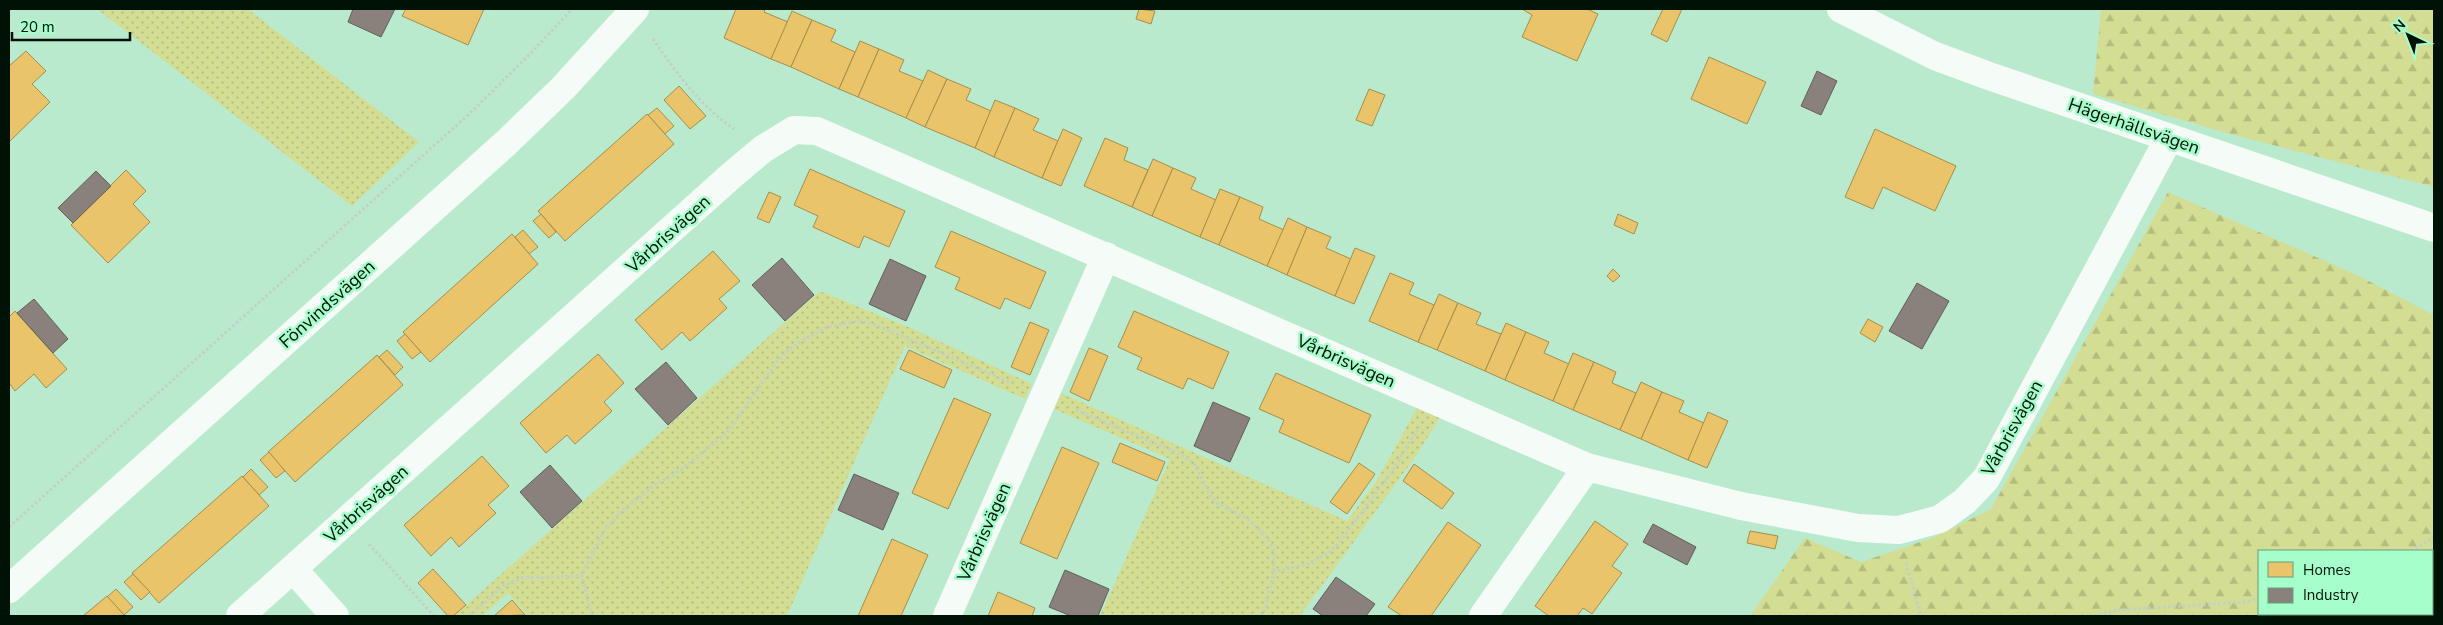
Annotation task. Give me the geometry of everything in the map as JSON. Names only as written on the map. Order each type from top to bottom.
[{"type":"street","name":"Fönvindsvägen","points":[[9,589],[506,143],[563,88],[635,9]]},
{"type":"street","name":"Hägerhällsvägen","points":[[1841,9],[1935,56],[2434,228]]},
{"type":"street","name":"Vårbrisvägen","points":[[240,616],[763,148],[794,130],[817,131],[1587,467],[1741,506],[1858,528],[1899,530],[1940,519],[1965,501],[1986,479],[2169,138]]},
{"type":"street","name":"Vårbrisvägen","points":[[947,616],[1106,256]]},
{"type":"street","points":[[1483,616],[1587,467]]},
{"type":"street","points":[[293,569],[335,616]]},
{"type":"path","points":[[9,527],[460,122],[532,52],[572,9]]},
{"type":"path","points":[[651,36],[678,75],[709,109],[763,148]]},
{"type":"path","points":[[592,616],[582,576],[601,536],[623,510],[652,487],[679,472],[727,433],[778,360],[793,346],[827,327],[860,321],[876,325],[1044,396],[1178,454],[1194,463],[1211,496],[1218,504],[1248,519],[1267,537],[1273,549],[1274,572],[1265,610],[1261,616]]},
{"type":"path","points":[[1274,572],[1295,568],[1318,560],[1329,553],[1340,542],[1392,473],[1412,441],[1431,398]]},
{"type":"path","points":[[348,521],[434,616]]},
{"type":"path","points":[[1899,530],[1921,616]]},
{"type":"path","points":[[2413,550],[2434,537]]},
{"type":"path","points":[[469,616],[503,586],[522,578],[582,576]]},
{"type":"path","points":[[2094,616],[2117,610],[2247,602],[2258,598]]},
{"type":"green space","points":[[97,9],[248,9],[419,142],[352,206]]},
{"type":"green space","points":[[2101,9],[2434,9],[2434,187],[2223,132],[2093,94]]},
{"type":"green space","points":[[2168,192],[2357,275],[2434,315],[2434,616],[1750,616],[1805,538],[1861,562],[1932,538],[1991,509]]},
{"type":"green space","points":[[820,291],[913,329],[1032,384],[1025,399],[905,346],[787,616],[528,616],[508,593],[482,616],[454,616]]},
{"type":"green space","points":[[1061,393],[1347,521],[1377,480],[1417,408],[1440,418],[1413,460],[1300,616],[1100,616],[1170,459],[1054,409]]},
{"type":"building: Homes","points":[[406,9],[484,9],[468,45],[402,16]]},
{"type":"building: Homes","points":[[736,9],[765,9],[764,12],[788,22],[771,59],[724,38]]},
{"type":"building: Homes","points":[[1139,9],[1155,11],[1151,24],[1136,19]]},
{"type":"building: Homes","points":[[1522,9],[1587,9],[1598,14],[1577,61],[1522,37],[1532,15]]},
{"type":"building: Homes","points":[[1663,9],[1682,9],[1667,42],[1651,34]]},
{"type":"building: Homes","points":[[792,11],[812,20],[791,67],[771,59]]},
{"type":"building: Homes","points":[[812,20],[836,30],[831,41],[855,52],[839,89],[791,67]]},
{"type":"building: Homes","points":[[860,41],[879,49],[858,97],[839,89]]},
{"type":"building: Homes","points":[[879,49],[904,60],[899,71],[923,81],[906,118],[858,97]]},
{"type":"building: Homes","points":[[26,51],[46,71],[32,84],[50,102],[9,142],[9,66]]},
{"type":"building: Homes","points":[[1709,57],[1766,82],[1747,124],[1691,99]]},
{"type":"building: Homes","points":[[928,70],[947,79],[925,127],[906,118]]},
{"type":"building: Homes","points":[[947,79],[971,89],[966,100],[991,111],[975,148],[925,127]]},
{"type":"building: Homes","points":[[679,86],[706,116],[690,129],[664,100]]},
{"type":"building: Homes","points":[[1369,89],[1385,95],[1372,126],[1356,120]]},
{"type":"building: Homes","points":[[995,100],[1015,108],[994,157],[975,148]]},
{"type":"building: Homes","points":[[657,108],[674,126],[665,134],[648,115]]},
{"type":"building: Homes","points":[[1015,108],[1039,119],[1033,130],[1058,141],[1042,178],[994,157]]},
{"type":"building: Homes","points":[[647,114],[674,144],[565,241],[538,211]]},
{"type":"building: Homes","points":[[1063,129],[1082,138],[1061,186],[1042,178]]},
{"type":"building: Homes","points":[[1875,129],[1956,166],[1935,211],[1883,187],[1873,209],[1845,197]]},
{"type":"building: Homes","points":[[1105,138],[1128,148],[1124,160],[1148,170],[1132,207],[1084,186]]},
{"type":"building: Homes","points":[[1153,159],[1173,168],[1152,216],[1132,207]]},
{"type":"building: Homes","points":[[1173,168],[1196,178],[1191,189],[1216,200],[1200,237],[1152,216]]},
{"type":"building: Homes","points":[[810,169],[905,211],[889,247],[864,236],[859,248],[813,227],[818,216],[794,205]]},
{"type":"building: Homes","points":[[126,170],[146,191],[133,204],[150,222],[108,263],[71,225]]},
{"type":"building: Homes","points":[[1220,189],[1240,197],[1219,245],[1200,237]]},
{"type":"building: Homes","points":[[769,192],[781,197],[769,223],[757,218]]},
{"type":"building: Homes","points":[[1240,197],[1263,207],[1259,219],[1284,230],[1267,266],[1219,245]]},
{"type":"building: Homes","points":[[541,214],[556,232],[549,238],[533,221]]},
{"type":"building: Homes","points":[[1618,214],[1638,223],[1634,234],[1614,225]]},
{"type":"building: Homes","points":[[1288,218],[1307,227],[1287,275],[1267,266]]},
{"type":"building: Homes","points":[[1307,227],[1331,237],[1326,248],[1351,259],[1335,296],[1287,275]]},
{"type":"building: Homes","points":[[523,230],[538,247],[529,254],[515,237]]},
{"type":"building: Homes","points":[[951,231],[1046,272],[1030,309],[1005,298],[1000,309],[955,289],[960,278],[935,267]]},
{"type":"building: Homes","points":[[512,234],[538,264],[430,362],[403,332]]},
{"type":"building: Homes","points":[[1355,248],[1375,256],[1354,304],[1335,296]]},
{"type":"building: Homes","points":[[713,251],[740,281],[719,299],[727,308],[690,341],[682,332],[662,350],[635,320]]},
{"type":"building: Homes","points":[[1613,269],[1620,276],[1613,282],[1607,276]]},
{"type":"building: Homes","points":[[1390,273],[1414,283],[1409,294],[1434,305],[1418,342],[1369,321]]},
{"type":"building: Homes","points":[[1439,294],[1458,303],[1437,350],[1418,342]]},
{"type":"building: Homes","points":[[1458,303],[1481,313],[1476,324],[1501,334],[1485,371],[1437,350]]},
{"type":"building: Homes","points":[[15,311],[67,369],[46,388],[34,374],[15,391],[9,383],[9,317]]},
{"type":"building: Homes","points":[[1134,311],[1229,352],[1213,389],[1188,378],[1183,389],[1137,369],[1142,358],[1118,347]]},
{"type":"building: Homes","points":[[1868,319],[1883,327],[1875,342],[1860,333]]},
{"type":"building: Homes","points":[[1030,322],[1049,330],[1030,375],[1011,367]]},
{"type":"building: Homes","points":[[1506,323],[1526,332],[1505,380],[1485,371]]},
{"type":"building: Homes","points":[[1526,332],[1549,342],[1544,353],[1569,364],[1553,401],[1505,380]]},
{"type":"building: Homes","points":[[405,334],[421,352],[412,359],[397,341]]},
{"type":"building: Homes","points":[[1089,348],[1108,356],[1089,401],[1070,392]]},
{"type":"building: Homes","points":[[387,350],[403,367],[395,375],[379,357]]},
{"type":"building: Homes","points":[[909,350],[952,370],[944,388],[900,369]]},
{"type":"building: Homes","points":[[1573,353],[1594,362],[1573,410],[1553,401]]},
{"type":"building: Homes","points":[[598,354],[624,383],[604,402],[612,411],[575,444],[567,435],[546,453],[520,423]]},
{"type":"building: Homes","points":[[377,355],[403,385],[295,482],[268,452]]},
{"type":"building: Homes","points":[[1594,362],[1616,372],[1612,383],[1636,393],[1620,430],[1573,410]]},
{"type":"building: Homes","points":[[1276,373],[1371,415],[1349,463],[1279,432],[1284,420],[1259,409]]},
{"type":"building: Homes","points":[[1641,382],[1662,392],[1641,439],[1620,430]]},
{"type":"building: Homes","points":[[1662,392],[1684,401],[1679,412],[1704,423],[1688,460],[1641,439]]},
{"type":"building: Homes","points":[[954,398],[991,414],[948,509],[912,493]]},
{"type":"building: Homes","points":[[1708,412],[1728,421],[1707,468],[1688,460]]},
{"type":"building: Homes","points":[[1120,443],[1165,462],[1157,481],[1112,462]]},
{"type":"building: Homes","points":[[1062,447],[1099,463],[1057,559],[1020,543]]},
{"type":"building: Homes","points":[[269,452],[285,471],[276,478],[260,460]]},
{"type":"building: Homes","points":[[482,456],[509,486],[488,505],[496,513],[459,547],[451,537],[431,556],[404,525]]},
{"type":"building: Homes","points":[[1359,463],[1375,474],[1347,514],[1330,502]]},
{"type":"building: Homes","points":[[1414,464],[1454,493],[1442,509],[1403,481]]},
{"type":"building: Homes","points":[[251,469],[268,487],[259,495],[243,477]]},
{"type":"building: Homes","points":[[242,476],[269,506],[159,603],[132,573]]},
{"type":"building: Homes","points":[[1595,521],[1628,544],[1612,566],[1622,573],[1592,614],[1583,608],[1577,616],[1549,616],[1535,606]]},
{"type":"building: Homes","points":[[1448,522],[1481,545],[1431,616],[1402,616],[1388,607]]},
{"type":"building: Homes","points":[[1750,531],[1778,536],[1775,549],[1747,543]]},
{"type":"building: Homes","points":[[892,539],[928,555],[901,616],[858,616]]},
{"type":"building: Homes","points":[[433,569],[466,605],[453,616],[448,616],[418,583]]},
{"type":"building: Homes","points":[[133,574],[150,592],[141,600],[124,582]]},
{"type":"building: Homes","points":[[116,589],[133,607],[124,615],[107,597]]},
{"type":"building: Homes","points":[[998,592],[1035,608],[1032,616],[988,616]]},
{"type":"building: Homes","points":[[107,596],[125,616],[83,616]]},
{"type":"building: Homes","points":[[512,600],[525,615],[494,616]]},
{"type":"building: Industry","points":[[353,9],[395,9],[381,37],[348,22]]},
{"type":"building: Industry","points":[[1817,71],[1837,81],[1821,115],[1801,106]]},
{"type":"building: Industry","points":[[96,171],[111,186],[73,223],[58,208]]},
{"type":"building: Industry","points":[[782,258],[814,295],[785,321],[752,285]]},
{"type":"building: Industry","points":[[890,259],[926,276],[906,321],[869,304]]},
{"type":"building: Industry","points":[[1917,283],[1949,301],[1922,349],[1889,331]]},
{"type":"building: Industry","points":[[34,299],[68,339],[53,353],[17,313]]},
{"type":"building: Industry","points":[[666,362],[697,398],[668,425],[635,389]]},
{"type":"building: Industry","points":[[1213,402],[1250,418],[1230,462],[1194,446]]},
{"type":"building: Industry","points":[[550,465],[582,501],[552,528],[520,492]]},
{"type":"building: Industry","points":[[854,474],[899,493],[883,530],[838,510]]},
{"type":"building: Industry","points":[[1653,524],[1696,547],[1687,565],[1643,542]]},
{"type":"building: Industry","points":[[1065,570],[1109,589],[1098,616],[1071,616],[1049,607]]},
{"type":"building: Industry","points":[[1336,577],[1375,604],[1366,616],[1323,616],[1313,609]]}]
